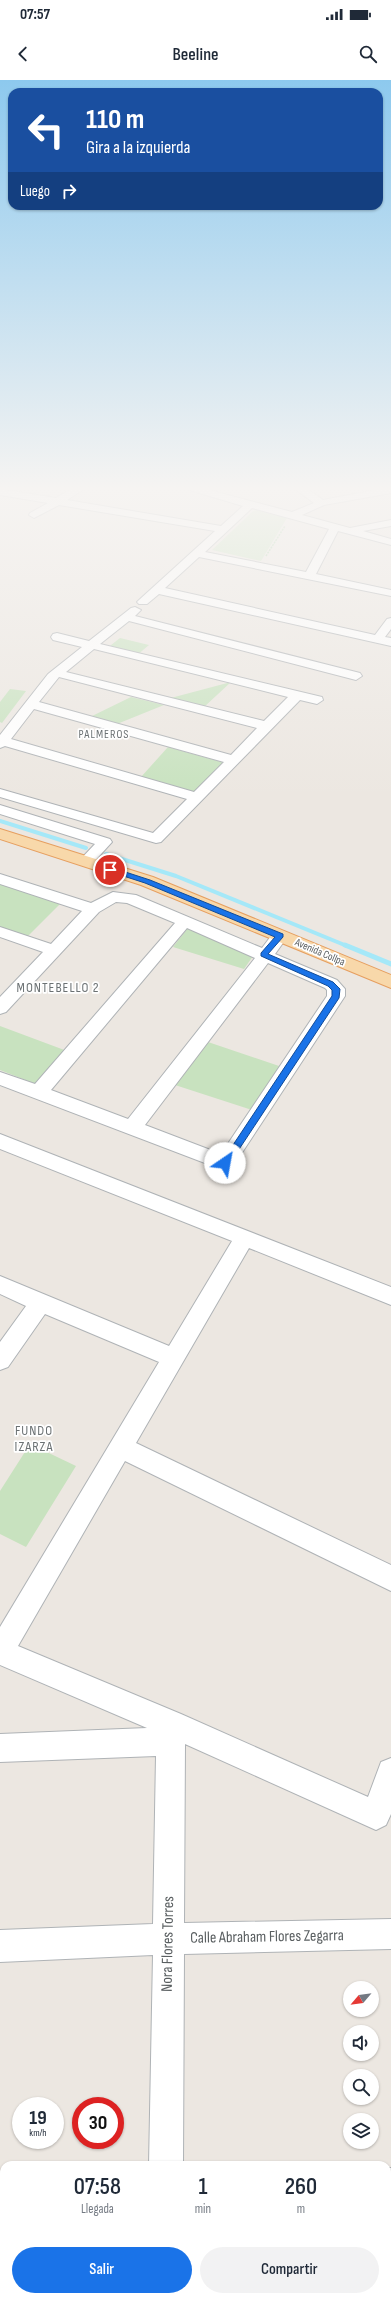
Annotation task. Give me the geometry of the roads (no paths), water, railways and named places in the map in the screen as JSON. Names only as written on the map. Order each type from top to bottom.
[{"type":"main road","name":"Avenida Collpa","points":[[0,834],[147,881],[391,982]]},
{"type":"street","points":[[197,797],[2,742],[46,683],[135,610],[157,590],[391,642]]},
{"type":"street","points":[[375,590],[391,593]]},
{"type":"street","points":[[135,610],[356,676]]},
{"type":"street","points":[[378,639],[391,621]]},
{"type":"street","points":[[57,637],[317,700]]},
{"type":"street","points":[[57,673],[266,726]]},
{"type":"street","points":[[0,793],[156,839],[296,696]]},
{"type":"street","points":[[31,704],[233,760]]},
{"type":"street","points":[[0,809],[105,842],[86,862]]},
{"type":"street","points":[[0,879],[93,909]]},
{"type":"street","points":[[0,1078],[225,1163],[336,996],[336,989],[330,984],[130,898],[113,897],[93,909],[2,1003]]},
{"type":"street","points":[[38,1092],[185,921]]},
{"type":"street","points":[[0,932],[54,950]]},
{"type":"street","points":[[132,1128],[280,936]]},
{"type":"street","points":[[0,1141],[246,1237],[391,1296]]},
{"type":"street","points":[[246,1237],[0,1652],[170,1732],[376,1815],[391,1772]]},
{"type":"street","points":[[0,1285],[174,1358]]},
{"type":"street","points":[[0,1360],[41,1302]]},
{"type":"street","points":[[122,1448],[391,1578]]},
{"type":"street","points":[[0,1748],[170,1732]]},
{"type":"street","name":"Nora Flores Torres","points":[[166,2161],[170,1732]]},
{"type":"street","name":"Calle Abraham Flores Zegarra","points":[[0,1946],[168,1939],[391,1934]]},
{"type":"waterway","points":[[0,821],[86,848]]},
{"type":"waterway","points":[[106,854],[176,876],[347,946]]},
{"type":"waterway","points":[[345,945],[391,964]]},
{"type":"district","name":"PALMEROS","points":[[104,734]]},
{"type":"district","name":"MONTEBELLO 2","points":[[58,987]]},
{"type":"district","name":"FUNDO IZARZA","points":[[34,1438]]}]
